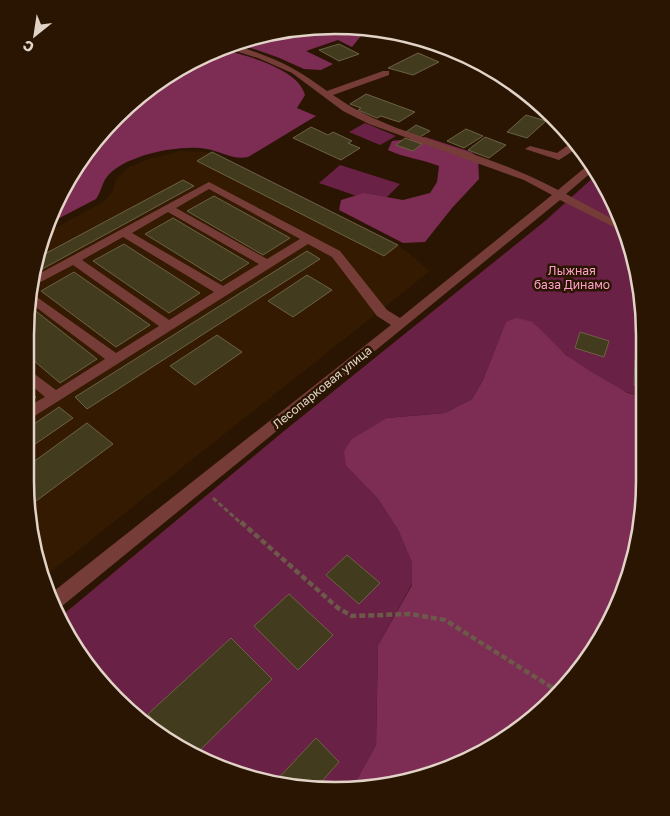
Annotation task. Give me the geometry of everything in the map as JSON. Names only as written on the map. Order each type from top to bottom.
[{"type":"street","points":[[239,50],[278,62],[311,81],[346,109],[372,122],[528,178],[615,225]]},
{"type":"street","points":[[327,94],[386,73]]},
{"type":"street","points":[[530,149],[559,157],[571,148]]},
{"type":"street","name":"Лесопарковая улица","points":[[58,599],[561,195],[587,171]]},
{"type":"street","points":[[39,279],[209,185],[336,254],[382,313],[400,324]]},
{"type":"street","points":[[168,208],[267,264]]},
{"type":"street","points":[[124,233],[223,292]]},
{"type":"street","points":[[34,410],[308,239]]},
{"type":"street","points":[[74,260],[169,326]]},
{"type":"street","points":[[35,301],[115,359]]},
{"type":"street","points":[[34,379],[55,397]]},
{"type":"path","points":[[199,486],[338,608],[352,616],[410,614],[445,620],[553,688]]},
{"type":"shaded area","points":[[315,34],[362,35],[352,47],[338,40],[306,51],[333,64],[321,70],[304,69],[248,47],[296,36]]},
{"type":"shaded area","points":[[232,52],[270,65],[293,78],[301,86],[305,95],[297,108],[316,116],[248,157],[232,157],[207,149],[182,148],[138,157],[114,170],[106,178],[96,199],[57,219],[74,184],[96,152],[122,122],[152,96],[184,74]]},
{"type":"shaded area","points":[[425,137],[471,152],[478,157],[479,179],[452,208],[425,242],[403,243],[339,210],[341,200],[364,193],[403,200],[430,193],[437,182],[439,166],[388,150],[392,141]]},
{"type":"shaded area","points":[[180,151],[212,152],[398,245],[430,271],[49,574],[40,540],[34,501],[34,315],[44,257],[53,229],[106,200],[113,191],[116,179],[129,167],[152,158]]},
{"type":"shaded area","points":[[516,318],[533,322],[566,355],[628,393],[636,395],[636,501],[630,540],[620,578],[596,632],[574,664],[548,694],[518,720],[486,742],[432,766],[394,776],[355,782],[376,745],[378,645],[412,585],[412,562],[398,530],[378,499],[346,466],[344,451],[352,439],[387,418],[445,413],[472,399],[483,380],[506,322]]},
{"type":"green space","points":[[365,123],[396,136],[380,145],[349,132]]},
{"type":"green space","points":[[340,165],[400,184],[380,204],[319,183]]},
{"type":"green space","name":"Лыжная база Динамо","points":[[592,178],[605,202],[620,238],[630,276],[636,315],[636,395],[613,386],[583,368],[556,346],[533,322],[506,323],[483,380],[472,399],[445,413],[387,418],[346,466],[378,499],[398,530],[412,561],[412,584],[378,645],[376,745],[355,782],[296,780],[238,766],[184,742],[136,707],[96,664],[74,632],[65,613],[284,431],[545,221]]},
{"type":"building","points":[[339,44],[359,54],[339,61],[319,50]]},
{"type":"building","points":[[418,53],[439,62],[413,75],[388,68]]},
{"type":"building","points":[[366,94],[415,112],[399,122],[381,116],[377,118],[358,110],[361,108],[350,104]]},
{"type":"building","points":[[526,115],[546,121],[527,138],[507,132]]},
{"type":"building","points":[[416,125],[430,131],[420,137],[406,132]]},
{"type":"building","points":[[311,127],[328,135],[333,132],[352,141],[348,143],[360,148],[341,160],[293,138]]},
{"type":"building","points":[[466,129],[483,136],[464,148],[447,141]]},
{"type":"building","points":[[485,137],[506,145],[489,158],[468,150]]},
{"type":"building","points":[[405,138],[422,144],[413,151],[396,145]]},
{"type":"building","points":[[212,152],[398,245],[384,256],[197,161]]},
{"type":"building","points":[[183,180],[194,186],[41,270],[45,254]]},
{"type":"building","points":[[214,196],[290,238],[263,255],[187,211]]},
{"type":"building","points":[[173,218],[249,263],[221,281],[145,234]]},
{"type":"building","points":[[124,244],[200,293],[169,313],[93,261]]},
{"type":"building","points":[[307,251],[320,259],[87,409],[75,397]]},
{"type":"building","points":[[74,272],[150,325],[116,347],[41,291]]},
{"type":"building","points":[[307,275],[332,290],[293,317],[268,301]]},
{"type":"building","points":[[35,310],[97,359],[60,383],[34,361]]},
{"type":"building","points":[[580,332],[609,341],[604,357],[575,348]]},
{"type":"building","points":[[217,335],[242,352],[195,385],[170,366]]},
{"type":"building","points":[[635,359],[636,385],[634,385]]},
{"type":"building","points":[[59,407],[73,418],[34,445],[34,424]]},
{"type":"building","points":[[87,423],[113,444],[34,502],[34,461]]},
{"type":"building","points":[[347,555],[380,583],[359,604],[326,575]]},
{"type":"building","points":[[289,594],[333,635],[298,670],[254,626]]},
{"type":"building","points":[[231,638],[272,679],[200,750],[184,742],[155,722],[148,714]]},
{"type":"building","points":[[316,738],[339,762],[321,782],[280,777]]}]
